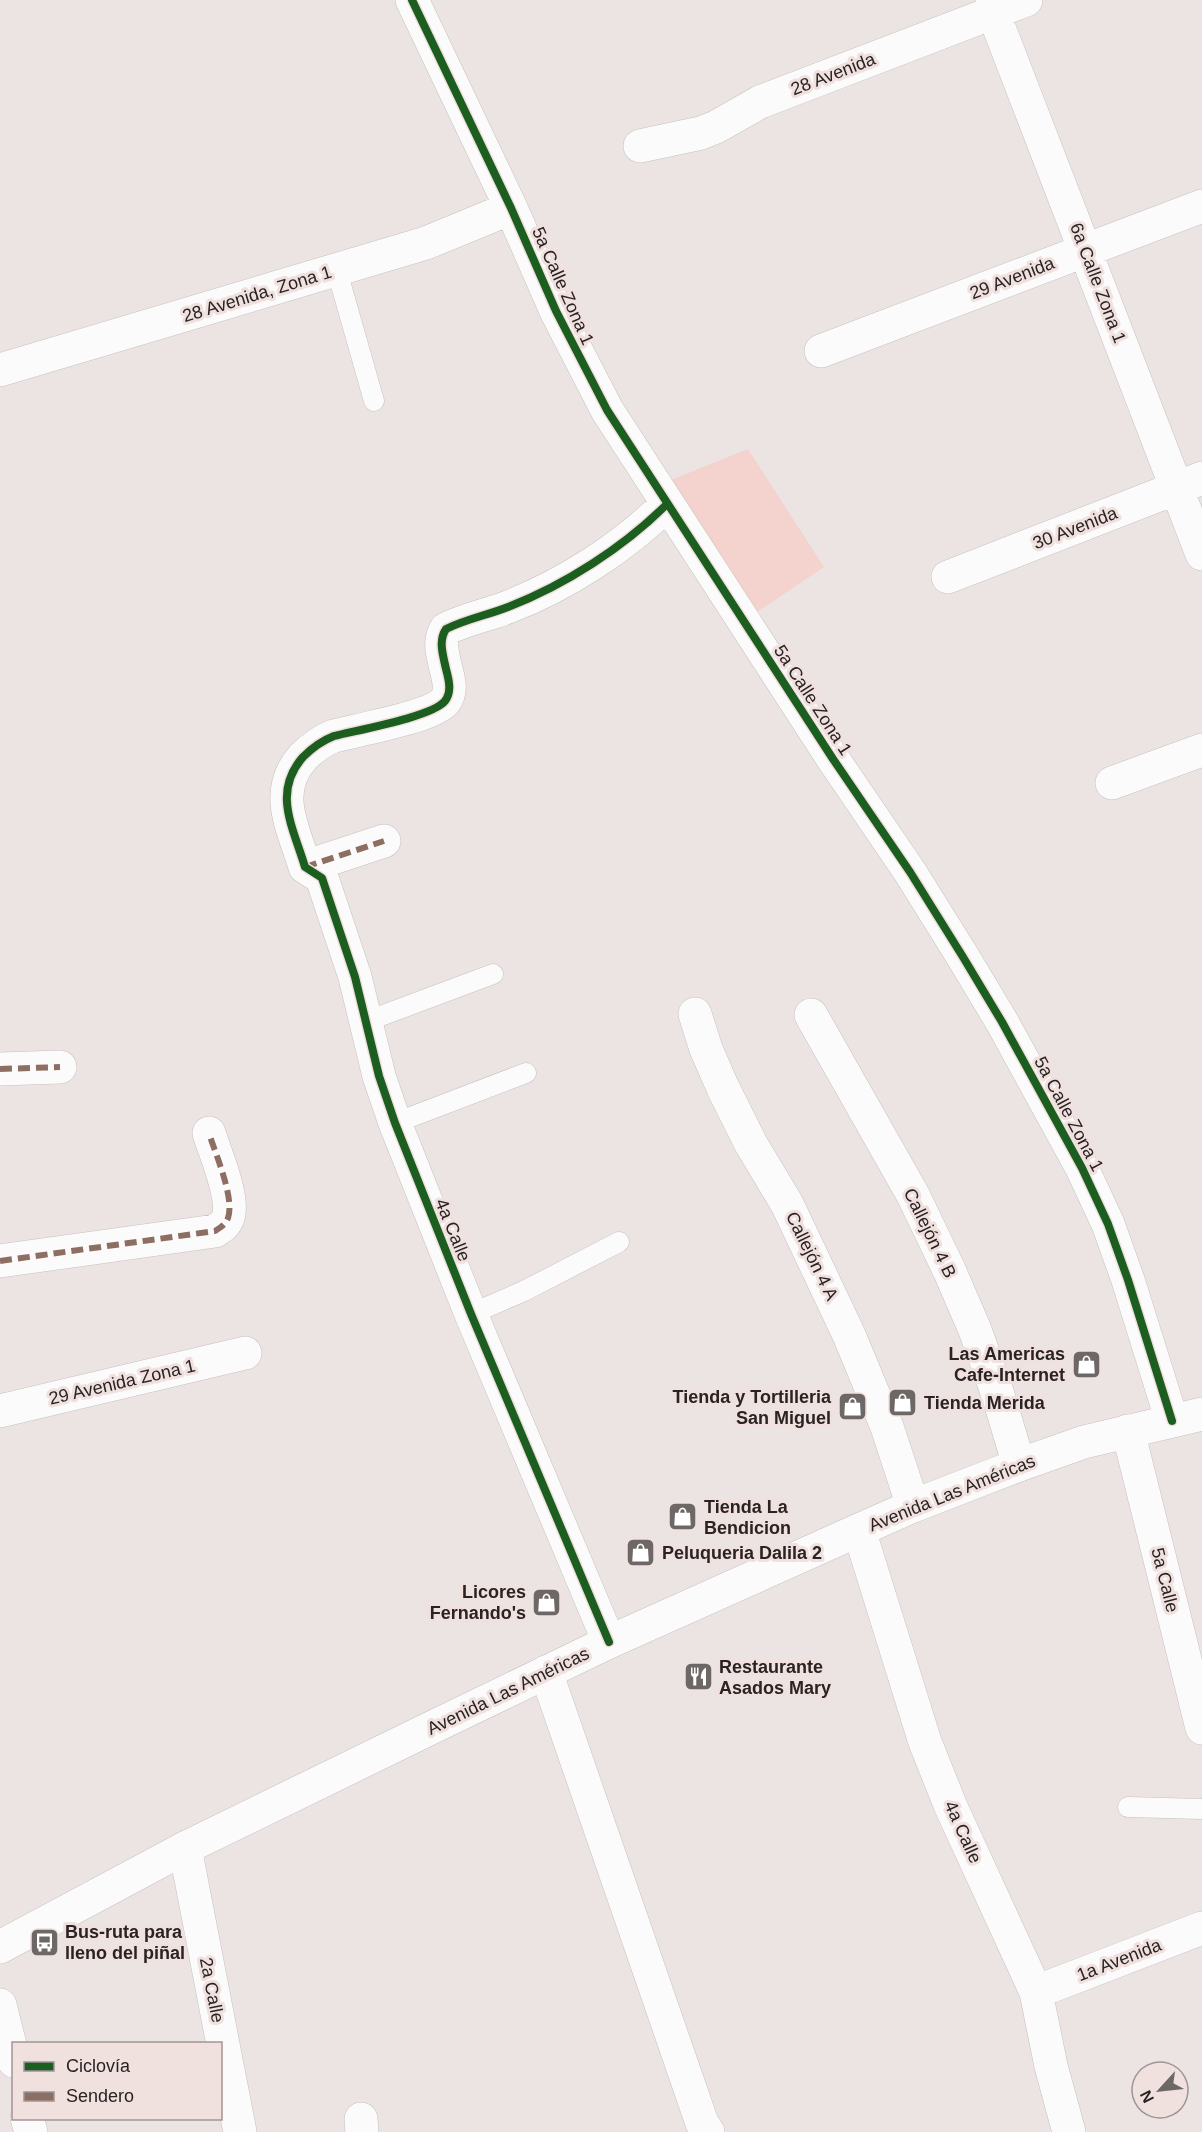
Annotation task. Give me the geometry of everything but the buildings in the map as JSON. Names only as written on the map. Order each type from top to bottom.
[{"type":"street","name":"5a Calle Zona 1","points":[[412,0],[511,208],[556,310],[608,410],[833,759],[910,872],[1041,1090],[1083,1168],[1108,1224],[1128,1280],[1187,1418]]},
{"type":"street","name":"28 Avenida","points":[[640,146],[701,133],[760,102],[992,6],[1026,0]]},
{"type":"street","name":"6a Calle Zona 1","points":[[992,6],[1085,250],[1189,483],[1202,554]]},
{"type":"street","name":"29 Avenida","points":[[821,351],[1202,206]]},
{"type":"street","name":"28 Avenida, Zona 1","points":[[0,370],[426,243],[511,208]]},
{"type":"street","name":"30 Avenida","points":[[948,577],[1189,483]]},
{"type":"street","name":"4a Calle","points":[[609,1642],[471,1314],[395,1123],[379,1076],[355,977],[321,878],[305,867],[292,825],[286,792],[289,777],[297,764],[310,749],[321,741],[431,711],[446,699],[449,682],[441,640],[446,629],[507,608],[548,588],[645,527],[667,504]]},
{"type":"street","points":[[1112,783],[1202,750]]},
{"type":"street","points":[[305,867],[384,841]]},
{"type":"street","name":"Callejón 4 A","points":[[695,1014],[706,1049],[723,1088],[751,1144],[787,1204],[849,1335],[887,1427],[913,1506]]},
{"type":"street","name":"Callejón 4 B","points":[[811,1015],[914,1195],[950,1272],[975,1330],[1019,1465]]},
{"type":"street","points":[[0,1070],[60,1067]]},
{"type":"street","points":[[0,1261],[215,1231],[224,1226],[229,1215],[229,1197],[209,1133]]},
{"type":"street","name":"29 Avenida Zona 1","points":[[0,1411],[245,1353]]},
{"type":"street","name":"Avenida Las Américas","points":[[0,1947],[185,1848],[546,1672],[859,1530],[913,1506],[1084,1442],[1187,1418]]},
{"type":"street","name":"5a Calle","points":[[1128,1431],[1202,1728]]},
{"type":"street","name":"4a Calle","points":[[859,1530],[925,1742],[951,1807],[1036,1992],[1051,2066],[1070,2132]]},
{"type":"street","points":[[546,1672],[702,2122],[708,2132]]},
{"type":"street","name":"2a Calle","points":[[185,1848],[240,2132]]},
{"type":"street","name":"1a Avenida","points":[[1036,1992],[1202,1928]]},
{"type":"street","points":[[0,2005],[12,2053]]},
{"type":"lane","points":[[337,271],[374,401]]},
{"type":"lane","points":[[367,1022],[493,974]]},
{"type":"lane","points":[[395,1123],[526,1073]]},
{"type":"lane","points":[[471,1314],[524,1291],[619,1242]]},
{"type":"lane","points":[[1128,1807],[1202,1809]]},
{"type":"shaded area","points":[[748,449],[824,567],[754,614],[671,480]]},
{"type":"marked path","points":[[305,867],[384,841]]},
{"type":"marked path","points":[[0,1069],[60,1067]]},
{"type":"marked path","points":[[0,1261],[215,1231],[228,1218],[229,1199],[209,1133]]},
{"type":"cycle path","points":[[412,0],[511,208],[556,311],[607,410],[833,759],[910,872],[1002,1022],[1082,1168],[1108,1224],[1128,1280],[1172,1421]]},
{"type":"cycle path","points":[[609,1642],[471,1314],[395,1123],[379,1076],[355,977],[322,878],[305,867],[291,824],[287,797],[294,770],[303,757],[321,742],[334,736],[410,718],[437,707],[445,701],[449,694],[442,643],[446,629],[500,610],[551,588],[613,550],[667,504]]},
{"type":"place","name":"Las Americas Cafe-Internet","points":[[1086,1364]]},
{"type":"place","name":"Tienda Merida","points":[[903,1403]]},
{"type":"place","name":"Tienda y Tortilleria San Miguel","points":[[852,1407]]},
{"type":"place","name":"Tienda La Bendicion","points":[[683,1517]]},
{"type":"place","name":"Peluqueria Dalila 2","points":[[641,1553]]},
{"type":"place","name":"Licores Fernando's","points":[[547,1602]]},
{"type":"place","name":"Restaurante Asados Mary","points":[[698,1677]]},
{"type":"place","name":"Bus-ruta para lleno del piñal","points":[[44,1942]]}]
